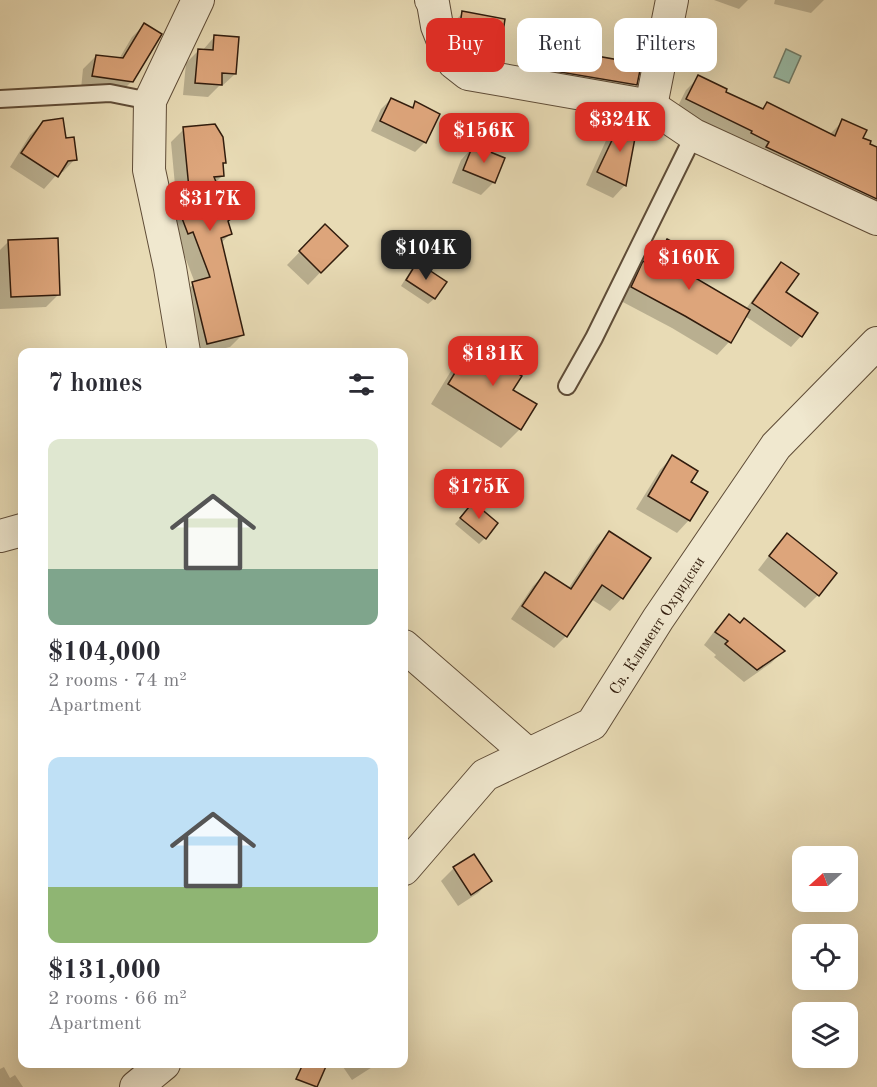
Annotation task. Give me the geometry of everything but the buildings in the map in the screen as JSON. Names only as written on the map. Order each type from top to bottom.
[{"type":"street","points":[[183,348],[170,268],[149,170],[150,101],[198,0]]},
{"type":"street","points":[[431,0],[437,26],[446,49],[454,63],[468,74],[651,106],[694,135],[877,219]]},
{"type":"street","points":[[651,106],[672,0]]},
{"type":"street","name":"Св. Климент Охридски","points":[[408,864],[485,775],[592,724],[658,619],[776,446],[877,343]]},
{"type":"street","points":[[0,536],[18,531]]},
{"type":"street","points":[[408,649],[528,754]]},
{"type":"street","points":[[136,1087],[159,1068]]},
{"type":"lane","points":[[0,99],[110,93],[150,101]]},
{"type":"lane","points":[[567,386],[594,338],[694,135]]},
{"type":"shaded area","points":[[786,49],[801,56],[789,83],[774,77]]}]
